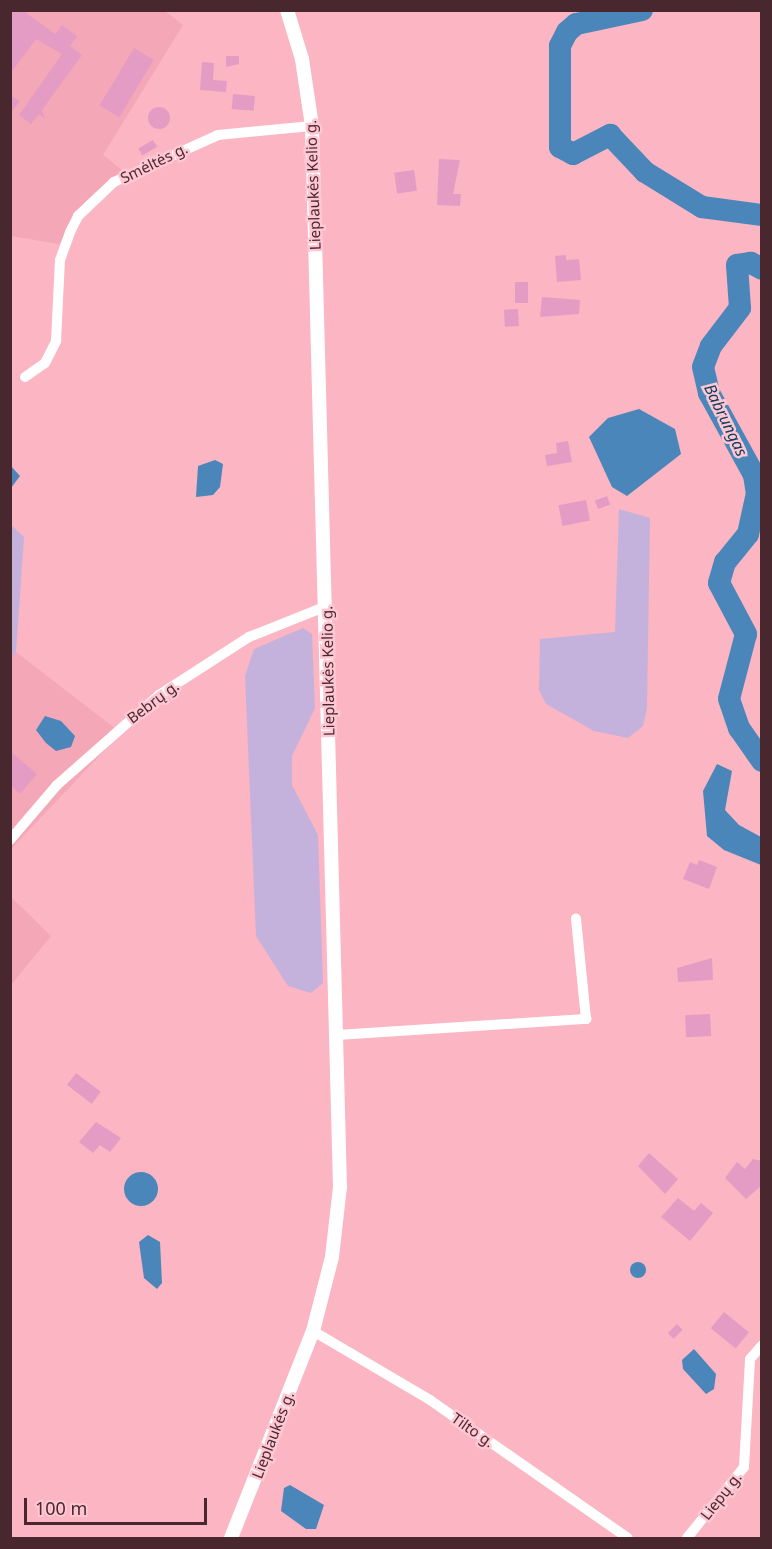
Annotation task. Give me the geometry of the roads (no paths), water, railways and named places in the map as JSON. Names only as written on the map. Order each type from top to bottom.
[{"type":"main road","name":"Lieplaukės Kelio g.","points":[[287,10],[302,59],[312,126],[327,606],[340,1187],[332,1257],[313,1331]]},
{"type":"main road","name":"Lieplaukės g.","points":[[231,1539],[313,1331]]},
{"type":"street","name":"Smėltės g.","points":[[25,377],[45,363],[56,341],[60,260],[70,232],[78,216],[114,182],[218,135],[244,128],[312,126]]},
{"type":"street","name":"Bebrų g.","points":[[10,840],[57,785],[159,695],[249,637],[327,606]]},
{"type":"street","points":[[337,1035],[586,1019],[576,918]]},
{"type":"street","name":"Tilto g.","points":[[313,1331],[430,1400],[628,1539]]},
{"type":"street","name":"Liepų g.","points":[[687,1539],[744,1467],[750,1359],[762,1345]]},
{"type":"water","points":[[639,409],[675,429],[681,454],[627,496],[612,487],[589,437],[608,418]]},
{"type":"water","points":[[215,460],[223,464],[220,487],[213,495],[196,497],[198,466]]},
{"type":"water","points":[[10,465],[20,476],[11,488],[10,488]]},
{"type":"water","points":[[45,716],[61,721],[75,736],[71,747],[56,751],[46,743],[36,730]]},
{"type":"water","points":[[717,764],[732,771],[725,810],[739,825],[761,837],[761,865],[724,850],[707,836],[703,791]]},
{"type":"water","points":[[141,1172],[153,1177],[158,1189],[153,1201],[141,1206],[129,1201],[124,1189],[129,1177]]},
{"type":"water","points":[[148,1235],[160,1242],[162,1283],[157,1289],[144,1278],[139,1242]]},
{"type":"water","points":[[635,1262],[641,1262],[646,1270],[644,1276],[635,1278],[630,1273],[630,1267]]},
{"type":"water","points":[[694,1349],[716,1374],[714,1389],[706,1394],[683,1369],[682,1360]]},
{"type":"water","points":[[290,1485],[324,1505],[316,1529],[306,1529],[281,1511],[284,1488]]},
{"type":"waterway","name":"Babrungas","points":[[642,10],[576,24],[567,32],[560,46],[560,147],[573,154],[610,135],[645,172],[702,207],[762,215]]},
{"type":"waterway","name":"Babrungas","points":[[762,269],[751,263],[737,265],[740,308],[711,346],[703,367],[709,393],[754,475],[757,493],[748,534],[725,562],[719,583],[746,634],[729,699],[739,728],[762,761]]}]
